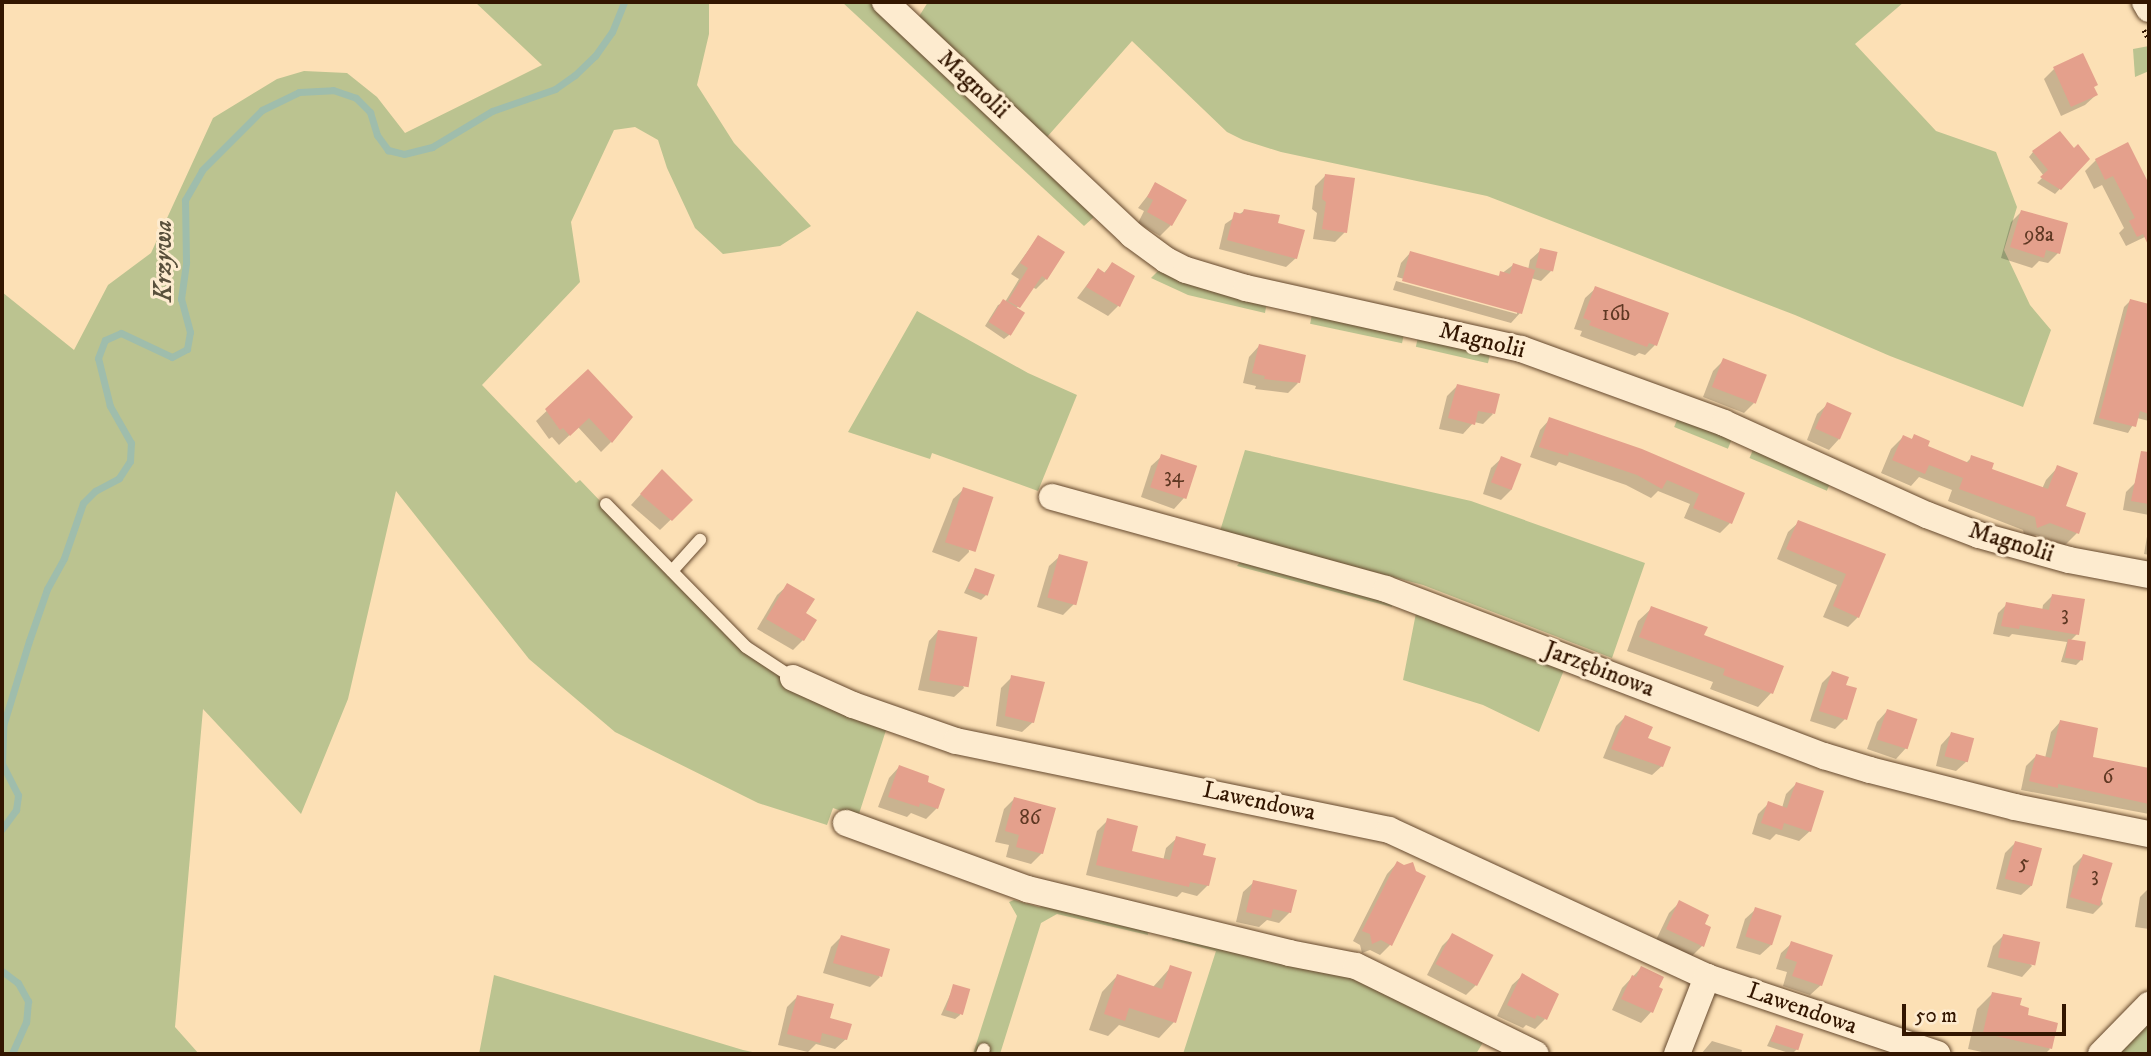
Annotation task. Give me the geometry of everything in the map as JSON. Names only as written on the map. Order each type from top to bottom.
[{"type":"street","name":"Magnolii","points":[[885,2],[1132,235],[1166,260],[1186,270],[1246,288],[1521,349],[1724,423],[1927,515],[1979,535],[2069,560],[2149,575]]},
{"type":"street","points":[[2145,2],[2149,9]]},
{"type":"street","name":"Jarzębinowa","points":[[1052,497],[1386,589],[1811,751],[1870,770],[2015,807],[2149,834]]},
{"type":"street","name":"Lawendowa","points":[[793,678],[853,705],[956,741],[1389,830],[1707,977],[1937,1054]]},
{"type":"street","points":[[846,823],[1027,889],[1275,950],[1356,966],[1536,1054]]},
{"type":"street","points":[[1677,1054],[1707,977]]},
{"type":"street","points":[[2101,1054],[2149,1005]]},
{"type":"lane","points":[[606,504],[746,647],[793,678]]},
{"type":"lane","points":[[672,571],[700,540]]},
{"type":"green space","points":[[475,2],[709,2],[709,34],[697,85],[734,143],[811,226],[780,246],[723,254],[695,228],[667,168],[658,140],[635,127],[614,130],[571,222],[580,282],[482,385],[576,483],[580,480],[742,649],[791,683],[888,724],[858,817],[833,808],[827,825],[758,803],[615,732],[529,659],[396,491],[348,699],[301,814],[203,709],[175,1027],[199,1054],[2,1054],[2,292],[74,350],[108,285],[151,253],[213,118],[277,79],[304,71],[347,73],[377,97],[405,133],[542,65]]},
{"type":"green space","points":[[842,2],[874,2],[1094,217],[1084,226]]},
{"type":"green space","points":[[928,2],[1904,2],[1855,44],[1936,131],[1996,152],[2017,207],[2004,250],[2030,305],[2051,330],[2023,407],[1487,196],[1281,152],[1243,140],[1227,132],[1132,41],[1047,137],[918,18]]},
{"type":"green space","points":[[2149,46],[2149,71],[2135,77],[2133,49]]},
{"type":"green space","points":[[1163,266],[1267,301],[1265,313],[1188,295],[1151,278]]},
{"type":"green space","points":[[1313,310],[1405,330],[1402,343],[1310,324]]},
{"type":"green space","points":[[917,311],[1028,373],[1077,395],[1038,491],[932,453],[930,459],[848,432]]},
{"type":"green space","points":[[1419,333],[1491,350],[1488,363],[1416,347]]},
{"type":"green space","points":[[1679,415],[1733,437],[1728,449],[1674,427]]},
{"type":"green space","points":[[1755,445],[1832,478],[1827,491],[1750,458]]},
{"type":"green space","points":[[1245,450],[1471,501],[1645,563],[1612,658],[1423,585],[1220,531]]},
{"type":"green space","points":[[1240,562],[1391,599],[1392,607],[1237,566]]},
{"type":"green space","points":[[1416,613],[1564,670],[1539,732],[1483,705],[1403,680]]},
{"type":"green space","points":[[1014,900],[1039,907],[1053,903],[1147,928],[1148,935],[1057,914],[1041,923],[1000,1054],[986,1054],[988,1047],[981,1043],[977,1054],[973,1054],[1017,916],[1009,902]]},
{"type":"green space","points":[[1174,936],[1357,973],[1485,1039],[1476,1054],[1183,1054],[1216,951],[1172,940]]},
{"type":"green space","points":[[494,975],[743,1050],[762,1054],[479,1054]]},
{"type":"green space","points":[[2149,1014],[2149,1054],[2113,1054]]},
{"type":"building","points":[[2083,53],[2098,85],[2094,87],[2098,95],[2071,107],[2053,67]]},
{"type":"building","points":[[2060,131],[2074,148],[2078,144],[2090,159],[2061,190],[2040,177],[2048,170],[2032,151]]},
{"type":"building","points":[[2128,142],[2149,184],[2149,247],[2143,234],[2137,237],[2129,221],[2135,218],[2113,176],[2105,180],[2095,159]]},
{"type":"building","points":[[1325,174],[1355,178],[1347,233],[1322,229],[1326,202],[1322,199]]},
{"type":"building","points":[[1155,182],[1187,200],[1172,226],[1147,212],[1153,200],[1147,197]]},
{"type":"building","points":[[1244,209],[1280,215],[1278,223],[1305,230],[1297,259],[1227,240],[1234,212],[1242,214]]},
{"type":"building","points":[[2021,210],[2068,223],[2060,254],[2046,250],[2044,258],[2010,247]]},
{"type":"building","points":[[1038,235],[1065,252],[1047,280],[1042,276],[1020,308],[1008,301],[1028,268],[1020,263]]},
{"type":"building","points":[[1540,248],[1558,252],[1553,272],[1536,267]]},
{"type":"building","points":[[1410,251],[1499,276],[1500,271],[1510,274],[1513,263],[1535,270],[1522,314],[1402,281]]},
{"type":"building","points":[[1112,262],[1135,276],[1120,307],[1086,287],[1098,268],[1105,273]]},
{"type":"building","points":[[1595,286],[1669,313],[1657,346],[1649,343],[1647,347],[1589,325],[1591,321],[1583,318]]},
{"type":"building","points":[[1003,299],[1025,313],[1011,336],[989,322]]},
{"type":"building","points":[[2130,299],[2149,304],[2149,414],[2140,411],[2136,427],[2099,418]]},
{"type":"building","points":[[1259,344],[1306,355],[1300,383],[1264,379],[1265,376],[1252,373]]},
{"type":"building","points":[[1723,358],[1767,375],[1756,404],[1712,387]]},
{"type":"building","points":[[588,369],[633,417],[612,443],[589,418],[570,436],[563,428],[560,430],[545,409]]},
{"type":"building","points":[[1457,384],[1500,394],[1495,414],[1478,411],[1475,425],[1448,418]]},
{"type":"building","points":[[1827,402],[1852,413],[1840,439],[1815,428]]},
{"type":"building","points":[[1549,417],[1642,449],[1745,493],[1732,524],[1693,508],[1699,494],[1667,480],[1662,489],[1637,475],[1569,452],[1568,456],[1539,447]]},
{"type":"building","points":[[1914,434],[1930,441],[1928,446],[1969,463],[1971,455],[1994,463],[1992,469],[2048,489],[2057,465],[2078,473],[2066,506],[2086,513],[2079,534],[2050,523],[2037,528],[2035,517],[1959,489],[1963,478],[1929,465],[1925,474],[1892,460],[1903,435],[1912,439]]},
{"type":"building","points":[[2141,451],[2149,452],[2149,504],[2131,501]]},
{"type":"building","points":[[1161,454],[1197,466],[1186,499],[1150,487]]},
{"type":"building","points":[[1501,456],[1522,464],[1512,490],[1491,482]]},
{"type":"building","points":[[662,469],[693,500],[672,521],[640,494]]},
{"type":"building","points":[[963,487],[993,497],[976,552],[945,542]]},
{"type":"building","points":[[1798,520],[1886,554],[1859,618],[1833,606],[1846,574],[1786,549]]},
{"type":"building","points":[[1059,554],[1088,562],[1076,605],[1047,597]]},
{"type":"building","points":[[975,568],[995,575],[988,596],[968,589]]},
{"type":"building","points":[[787,583],[815,599],[806,613],[817,620],[804,641],[766,619]]},
{"type":"building","points":[[2052,594],[2085,599],[2079,635],[2020,625],[2019,629],[2001,626],[2006,602],[2049,610]]},
{"type":"building","points":[[1651,606],[1708,627],[1704,635],[1784,666],[1773,694],[1723,675],[1725,669],[1639,637]]},
{"type":"building","points":[[938,630],[977,637],[969,687],[929,680]]},
{"type":"building","points":[[2068,639],[2086,642],[2083,661],[2065,658]]},
{"type":"building","points":[[1832,671],[1849,677],[1846,685],[1857,688],[1847,720],[1819,711]]},
{"type":"building","points":[[1011,675],[1045,682],[1034,723],[1005,716]]},
{"type":"building","points":[[1887,709],[1917,719],[1908,749],[1877,739]]},
{"type":"building","points":[[1625,715],[1653,727],[1648,738],[1671,747],[1663,767],[1611,749]]},
{"type":"building","points":[[2060,720],[2098,728],[2093,757],[2149,768],[2149,804],[2058,784],[2058,788],[2029,781],[2036,754],[2051,758]]},
{"type":"building","points":[[1951,732],[1974,738],[1968,762],[1945,756]]},
{"type":"building","points":[[899,765],[929,776],[928,782],[945,789],[938,809],[920,803],[919,807],[888,797]]},
{"type":"building","points":[[1796,782],[1824,791],[1811,832],[1784,823],[1782,830],[1761,823],[1768,801],[1787,808]]},
{"type":"building","points":[[1014,797],[1056,808],[1043,854],[1016,847],[1019,835],[1005,831]]},
{"type":"building","points":[[1107,818],[1138,826],[1132,851],[1170,860],[1176,836],[1206,844],[1203,855],[1216,858],[1209,886],[1190,882],[1189,887],[1096,865]]},
{"type":"building","points":[[2015,841],[2042,848],[2032,886],[2005,879]]},
{"type":"building","points":[[2083,854],[2113,863],[2099,906],[2070,897]]},
{"type":"building","points":[[1397,861],[1404,865],[1413,862],[1416,871],[1426,876],[1392,946],[1381,940],[1372,944],[1370,934],[1362,931]]},
{"type":"building","points":[[1253,880],[1297,890],[1291,913],[1273,909],[1271,918],[1246,912]]},
{"type":"building","points":[[1679,900],[1709,915],[1705,924],[1711,927],[1704,947],[1666,929]]},
{"type":"building","points":[[1755,907],[1782,916],[1772,945],[1745,936]]},
{"type":"building","points":[[1452,933],[1493,955],[1477,986],[1436,964]]},
{"type":"building","points":[[2003,934],[2040,942],[2035,965],[1998,957]]},
{"type":"building","points":[[841,935],[890,949],[882,977],[833,963]]},
{"type":"building","points":[[1791,941],[1833,955],[1822,986],[1792,976],[1797,962],[1785,958]]},
{"type":"building","points":[[1170,965],[1192,972],[1176,1023],[1129,1008],[1125,1021],[1104,1014],[1117,974],[1162,989]]},
{"type":"building","points":[[1641,966],[1664,977],[1659,987],[1663,989],[1653,1013],[1621,999],[1632,975],[1636,977]]},
{"type":"building","points":[[1522,973],[1559,994],[1547,1020],[1537,1015],[1535,1019],[1507,1005]]},
{"type":"building","points":[[953,984],[970,989],[963,1015],[946,1010]]},
{"type":"building","points":[[1992,992],[2022,998],[2020,1005],[2029,1008],[2028,1015],[2058,1023],[2052,1049],[1983,1033]]},
{"type":"building","points":[[797,995],[834,1004],[830,1018],[852,1024],[847,1040],[822,1033],[820,1043],[787,1034]]},
{"type":"building","points":[[1776,1025],[1804,1034],[1798,1050],[1771,1041]]},
{"type":"waterway","name":"Krzywa","points":[[2,829],[16,810],[18,795],[2,764],[3,726],[47,589],[64,558],[83,503],[95,491],[119,478],[130,461],[131,443],[110,406],[98,358],[105,340],[121,333],[172,357],[187,349],[190,332],[181,299],[186,262],[185,200],[202,170],[262,110],[299,92],[333,90],[356,98],[370,112],[377,135],[388,150],[404,154],[432,147],[492,111],[555,89],[575,75],[595,56],[612,32],[624,2]]},
{"type":"waterway","name":"Krzywa","points":[[2,971],[18,983],[28,1001],[26,1022],[12,1054]]}]
